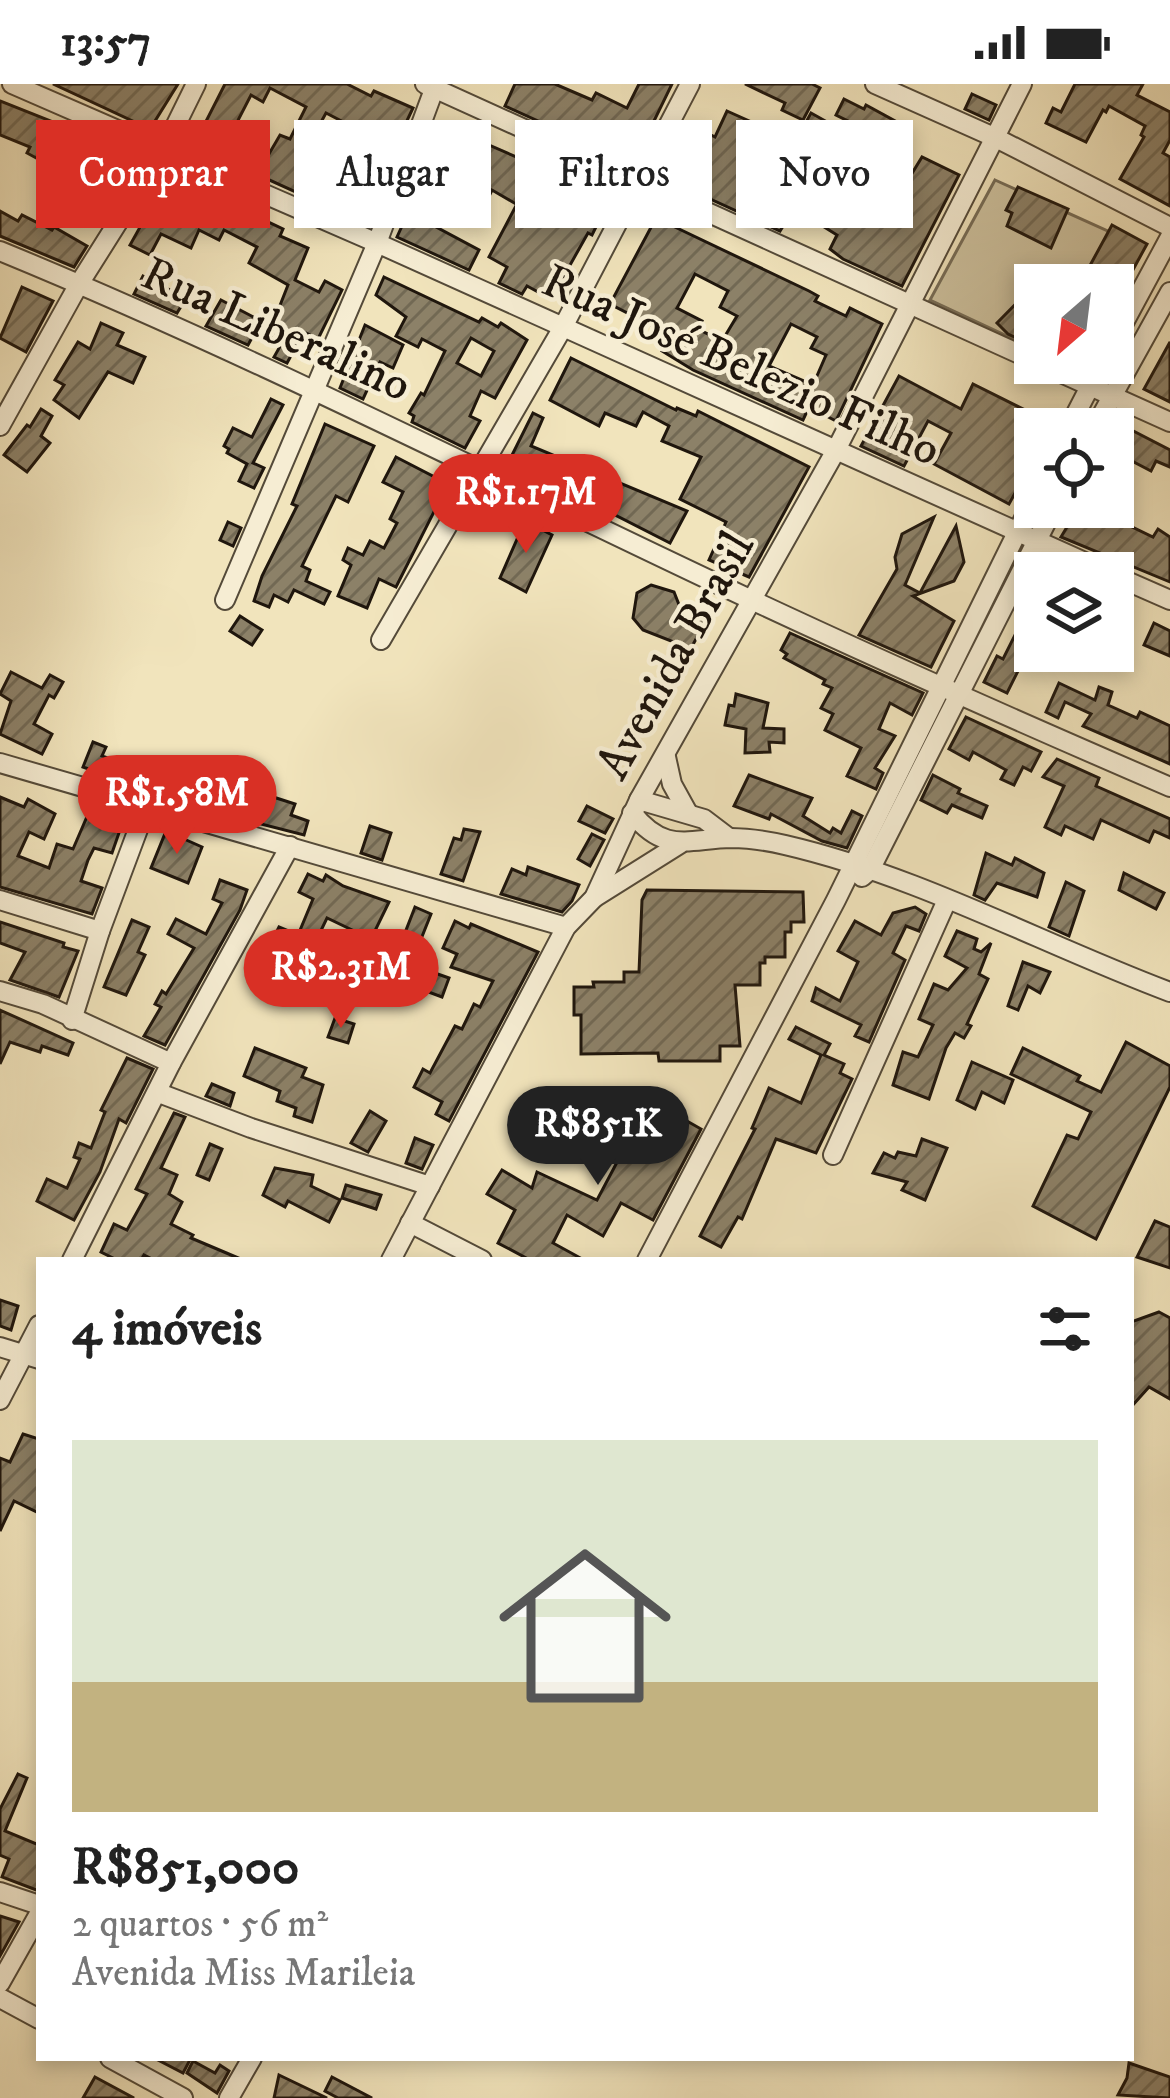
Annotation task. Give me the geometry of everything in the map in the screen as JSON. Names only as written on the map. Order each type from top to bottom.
[{"type":"street","name":"Rua José Belezio Filho","points":[[12,84],[96,120]]},
{"type":"street","points":[[178,120],[196,84]]},
{"type":"street","points":[[671,120],[691,84]]},
{"type":"street","points":[[875,84],[996,138],[1170,226]]},
{"type":"street","name":"Avenida Brasil","points":[[393,1257],[566,927],[594,898],[636,807],[835,452],[1022,84]]},
{"type":"street","points":[[225,599],[377,243],[432,85],[515,124]]},
{"type":"street","name":"Rua José Belezio Filho","points":[[270,196],[1062,552]]},
{"type":"street","points":[[712,214],[1014,351]]},
{"type":"street","points":[[0,426],[114,228]]},
{"type":"street","points":[[381,640],[562,329],[614,228]]},
{"type":"street","points":[[1134,304],[1170,237]]},
{"type":"street","name":"Rua Liberalino","points":[[0,251],[316,389],[753,601],[1170,788]]},
{"type":"street","points":[[1105,408],[1170,292]]},
{"type":"street","points":[[1086,384],[1170,422]]},
{"type":"street","points":[[1079,408],[1090,386]]},
{"type":"street","points":[[649,1257],[836,900],[861,867],[1019,528]]},
{"type":"street","points":[[947,690],[1044,528]]},
{"type":"street","name":"Rua José Belezio Filho","points":[[1134,585],[1170,601]]},
{"type":"street","points":[[666,757],[672,784],[688,813]]},
{"type":"street","points":[[0,763],[566,927]]},
{"type":"street","points":[[636,807],[688,813],[729,838]]},
{"type":"street","points":[[636,807],[647,829],[680,844]]},
{"type":"street","points":[[72,1020],[146,808]]},
{"type":"street","points":[[594,898],[680,844],[729,838],[771,842],[861,867],[1170,992]]},
{"type":"street","points":[[74,1257],[171,1063],[290,846]]},
{"type":"street","points":[[833,1155],[947,900]]},
{"type":"street","points":[[0,901],[100,931]]},
{"type":"street","points":[[0,991],[43,1004],[171,1063]]},
{"type":"street","points":[[159,1093],[430,1186]]},
{"type":"street","points":[[410,1223],[476,1257]]},
{"type":"street","points":[[0,1347],[32,1357],[0,1400]]},
{"type":"street","points":[[0,1892],[36,1908]]},
{"type":"street","points":[[0,1983],[36,1915]]},
{"type":"street","points":[[0,1998],[36,2017]]},
{"type":"street","points":[[115,2061],[182,2098]]},
{"type":"street","points":[[230,2098],[250,2061]]},
{"type":"shaded area","points":[[995,180],[1132,242],[1121,264],[1014,264],[1014,339],[930,300]]},
{"type":"building","points":[[53,84],[178,84],[156,120],[131,120]]},
{"type":"building","points":[[225,84],[347,84],[413,108],[407,120],[340,120],[326,113],[322,120],[300,120],[306,107],[270,88],[263,102],[251,95],[238,120],[207,120]]},
{"type":"building","points":[[515,84],[555,84],[592,100],[596,93],[627,108],[639,84],[672,84],[654,120],[536,120],[505,106]]},
{"type":"building","points":[[745,84],[820,88],[803,120],[782,110],[785,103]]},
{"type":"building","points":[[1075,84],[1143,84],[1137,95],[1170,112],[1170,140],[1163,153],[1170,157],[1170,206],[1120,179],[1144,137],[1145,126],[1109,106],[1086,142],[1046,123],[1053,108],[1061,112]]},
{"type":"building","points":[[972,94],[996,105],[989,120],[965,109]]},
{"type":"building","points":[[844,99],[893,120],[846,120],[836,115]]},
{"type":"building","points":[[0,101],[48,120],[36,120],[36,158],[27,153],[30,147],[0,135]]},
{"type":"building","points":[[727,111],[747,120],[736,120],[736,211],[712,200],[715,137]]},
{"type":"building","points":[[294,131],[294,191],[270,180],[270,152],[280,135],[290,139]]},
{"type":"building","points":[[491,146],[515,156],[515,203],[492,190]]},
{"type":"building","points":[[922,157],[959,175],[902,286],[830,249],[837,235],[826,228],[913,228],[913,172]]},
{"type":"building","points":[[1018,187],[1068,209],[1051,248],[1007,226],[1012,213],[1006,210]]},
{"type":"building","points":[[515,208],[515,228],[596,228],[592,235],[588,233],[551,299],[527,286],[522,294],[499,283],[507,267],[489,257]]},
{"type":"building","points":[[0,211],[18,221],[22,215],[36,222],[36,228],[56,228],[87,246],[74,267],[0,236]]},
{"type":"building","points":[[270,223],[283,229],[280,236],[308,248],[295,280],[319,292],[325,281],[342,290],[318,339],[304,332],[287,363],[274,357],[282,343],[268,336],[288,285],[249,263],[257,247],[224,230],[219,240],[199,230],[191,248],[161,234],[150,255],[130,245],[140,228],[270,228]]},
{"type":"building","points":[[1112,225],[1147,244],[1134,268],[1134,264],[1091,264]]},
{"type":"building","points":[[401,228],[438,228],[479,250],[469,270],[397,237]]},
{"type":"building","points":[[651,228],[677,228],[809,291],[818,296],[815,301],[846,316],[850,308],[882,324],[836,421],[809,407],[803,420],[693,370],[662,351],[670,335],[610,304]],"holes":[[[695,274],[728,291],[720,307],[737,316],[722,341],[698,329],[702,321],[677,308]],[[791,324],[817,337],[811,348],[826,355],[813,385],[769,366]]]},
{"type":"building","points":[[143,276],[186,298],[177,313],[134,294]]},
{"type":"building","points":[[384,277],[479,322],[482,318],[498,327],[501,323],[527,340],[495,398],[481,391],[470,416],[480,421],[465,448],[412,422],[414,416],[409,413],[424,395],[445,351],[422,339],[418,347],[396,336],[406,317],[376,295]],"holes":[[[471,338],[494,351],[481,376],[457,363]]]},
{"type":"building","points":[[22,287],[53,301],[26,352],[0,338]]},
{"type":"building","points":[[221,300],[261,321],[248,345],[206,326]]},
{"type":"building","points":[[1014,306],[1014,337],[997,323]]},
{"type":"building","points":[[101,323],[123,333],[117,345],[145,357],[133,383],[108,372],[79,418],[54,400],[64,385],[55,380],[78,342],[90,349]]},
{"type":"building","points":[[365,325],[403,345],[393,368],[380,362],[363,399],[340,388]]},
{"type":"building","points":[[1170,342],[1170,402],[1144,389]]},
{"type":"building","points":[[571,358],[676,410],[696,416],[698,411],[809,467],[749,577],[709,560],[726,522],[680,499],[701,457],[662,441],[669,426],[643,412],[636,426],[605,413],[599,426],[550,400]]},
{"type":"building","points":[[899,376],[961,409],[973,384],[1021,408],[1014,408],[1014,495],[1009,504],[934,464],[951,433],[928,421],[904,466],[861,446]]},
{"type":"building","points":[[271,399],[283,405],[253,463],[264,468],[254,488],[239,481],[247,464],[227,453],[224,446],[233,428],[252,437]]},
{"type":"building","points":[[41,409],[52,416],[41,436],[50,443],[27,472],[4,455]]},
{"type":"building","points":[[533,413],[543,418],[531,446],[687,511],[670,543],[507,465]]},
{"type":"building","points":[[325,424],[374,446],[348,502],[336,496],[302,566],[310,570],[306,581],[330,592],[324,604],[294,590],[288,602],[274,595],[269,607],[254,601],[297,506],[292,504]]},
{"type":"building","points":[[1134,431],[1170,450],[1170,467],[1156,461],[1151,471],[1134,462]]},
{"type":"building","points":[[396,457],[448,484],[396,587],[379,579],[367,608],[338,596],[351,565],[343,560],[348,548],[363,555],[370,541],[384,548],[397,523],[390,519],[403,492],[383,482]]},
{"type":"building","points":[[934,517],[905,585],[920,593],[956,526],[964,562],[954,581],[913,596],[954,621],[931,667],[859,635],[897,569],[895,557],[902,534]]},
{"type":"building","points":[[525,521],[552,535],[526,592],[500,578]]},
{"type":"building","points":[[228,522],[241,528],[233,546],[220,540]]},
{"type":"building","points":[[1066,528],[1134,528],[1153,537],[1158,529],[1170,537],[1170,582],[1134,567],[1134,552],[1097,552],[1061,537]]},
{"type":"building","points":[[651,585],[674,592],[685,620],[691,622],[697,611],[708,617],[684,661],[673,655],[679,644],[643,630],[633,618],[637,593]]},
{"type":"building","points":[[240,616],[262,630],[252,645],[230,631]]},
{"type":"building","points":[[1154,623],[1170,631],[1170,656],[1144,645]]},
{"type":"building","points":[[790,633],[923,693],[912,715],[890,703],[879,729],[895,736],[875,768],[883,773],[876,789],[847,776],[861,748],[825,730],[833,714],[821,708],[832,688],[784,658],[787,654],[781,650]]},
{"type":"building","points":[[1014,637],[1018,672],[1007,693],[984,682],[997,656],[1003,659]]},
{"type":"building","points":[[11,672],[42,688],[50,675],[63,682],[54,698],[49,695],[34,724],[52,734],[42,754],[0,734],[11,701],[0,694]]},
{"type":"building","points":[[1059,683],[1095,700],[1099,687],[1112,692],[1108,705],[1137,718],[1140,712],[1170,726],[1170,764],[1083,726],[1091,714],[1065,702],[1058,718],[1046,712]]},
{"type":"building","points":[[736,694],[768,703],[763,728],[784,729],[784,743],[769,742],[770,752],[745,753],[746,729],[725,725]]},
{"type":"building","points":[[966,717],[1041,752],[1031,771],[1023,767],[1014,785],[1001,779],[1006,770],[973,752],[969,760],[949,749]]},
{"type":"building","points":[[93,742],[106,747],[102,756],[152,774],[146,789],[83,767]]},
{"type":"building","points":[[1057,759],[1099,778],[1096,786],[1170,819],[1170,838],[1154,831],[1149,842],[1101,820],[1093,839],[1065,826],[1061,835],[1045,827],[1064,786],[1043,777]]},
{"type":"building","points":[[749,775],[812,798],[803,816],[830,833],[833,828],[841,833],[852,811],[862,816],[847,848],[822,841],[771,814],[769,819],[734,806]]},
{"type":"building","points":[[933,775],[987,806],[982,818],[952,805],[947,813],[921,800]]},
{"type":"building","points":[[204,783],[229,792],[222,812],[197,803]]},
{"type":"building","points":[[267,795],[295,804],[291,815],[308,821],[304,835],[257,823]]},
{"type":"building","points":[[0,797],[24,807],[28,799],[55,814],[44,839],[29,832],[18,856],[49,868],[57,844],[73,849],[89,812],[121,827],[112,853],[94,848],[81,881],[102,888],[92,914],[0,887]]},
{"type":"building","points":[[587,806],[613,819],[605,833],[579,821]]},
{"type":"building","points":[[370,826],[391,833],[382,860],[361,853]]},
{"type":"building","points":[[464,829],[480,832],[463,881],[441,874],[454,838],[461,840]]},
{"type":"building","points":[[166,831],[202,847],[188,883],[151,868]]},
{"type":"building","points":[[592,834],[604,840],[590,866],[578,859]]},
{"type":"building","points":[[986,853],[1012,865],[1015,858],[1044,873],[1037,897],[997,883],[985,900],[974,895]]},
{"type":"building","points":[[528,867],[579,885],[562,912],[501,894],[512,869],[526,875]]},
{"type":"building","points":[[1124,873],[1164,893],[1156,909],[1119,890]]},
{"type":"building","points":[[308,874],[323,881],[326,875],[389,902],[371,939],[327,918],[299,976],[263,959],[279,927],[298,935],[313,899],[299,892]]},
{"type":"building","points":[[220,880],[247,890],[165,1045],[144,1036],[161,1007],[155,1004],[162,991],[166,994],[194,948],[168,934],[176,919],[206,934],[222,903],[213,899]]},
{"type":"building","points":[[1066,882],[1084,891],[1069,936],[1049,927]]},
{"type":"building","points":[[647,890],[803,892],[804,922],[791,922],[791,932],[785,932],[785,957],[765,957],[765,963],[760,963],[760,985],[735,985],[740,1046],[720,1046],[720,1061],[659,1061],[658,1053],[581,1054],[581,1015],[574,1015],[574,987],[624,982],[624,972],[639,972],[642,900]]},
{"type":"building","points":[[415,907],[431,914],[419,944],[403,938]]},
{"type":"building","points":[[915,907],[926,914],[919,931],[906,926],[893,953],[905,960],[869,1042],[855,1036],[861,1025],[812,1001],[816,988],[840,1001],[858,962],[838,951],[855,921],[881,935],[893,913]]},
{"type":"building","points":[[132,920],[149,927],[138,952],[145,955],[126,995],[104,987]]},
{"type":"building","points":[[455,921],[538,952],[449,1121],[436,1114],[442,1102],[414,1087],[423,1069],[430,1073],[455,1026],[462,1029],[474,1004],[480,1007],[493,981],[451,967],[457,954],[443,948]]},
{"type":"building","points":[[0,922],[78,951],[59,997],[10,980],[25,952],[0,943]]},
{"type":"building","points":[[957,931],[977,939],[974,949],[981,952],[991,943],[979,974],[988,979],[964,1038],[955,1033],[946,1048],[929,1099],[893,1085],[903,1052],[918,1057],[933,1025],[919,1019],[934,984],[948,990],[967,968],[945,956]]},
{"type":"building","points":[[1023,962],[1050,972],[1040,993],[1028,986],[1018,1010],[1008,1006]]},
{"type":"building","points":[[432,972],[449,978],[442,997],[423,990]]},
{"type":"building","points":[[296,977],[319,986],[312,1005],[288,995]]},
{"type":"building","points":[[0,1010],[73,1043],[68,1055],[10,1042],[0,1064]]},
{"type":"building","points":[[335,1018],[354,1024],[348,1043],[328,1037]]},
{"type":"building","points":[[796,1027],[830,1044],[824,1055],[844,1064],[840,1073],[852,1079],[816,1153],[776,1139],[742,1219],[738,1217],[721,1247],[700,1236],[755,1129],[769,1088],[801,1103],[821,1055],[789,1039]]},
{"type":"building","points":[[1126,1042],[1170,1066],[1170,1087],[1096,1239],[1033,1206],[1067,1135],[1078,1139],[1091,1112],[1011,1074],[1023,1048],[1080,1076],[1077,1081],[1101,1092]]},
{"type":"building","points":[[255,1048],[306,1068],[302,1077],[323,1085],[312,1122],[294,1116],[296,1108],[277,1101],[280,1091],[244,1076]]},
{"type":"building","points":[[127,1058],[153,1069],[126,1123],[119,1119],[100,1172],[74,1220],[37,1201],[47,1179],[67,1188],[80,1159],[74,1157],[79,1143],[91,1148],[105,1112],[101,1110]]},
{"type":"building","points":[[972,1062],[1013,1080],[1004,1103],[982,1092],[975,1109],[957,1100]]},
{"type":"building","points":[[212,1084],[234,1093],[230,1106],[206,1096]]},
{"type":"building","points":[[650,1100],[701,1129],[653,1220],[621,1203],[603,1236],[567,1215],[553,1243],[579,1257],[524,1257],[498,1243],[515,1210],[487,1194],[502,1170],[532,1188],[537,1172],[597,1200]]},
{"type":"building","points":[[370,1111],[386,1121],[368,1152],[351,1143]]},
{"type":"building","points":[[174,1113],[185,1117],[161,1168],[177,1175],[169,1194],[182,1202],[171,1224],[236,1257],[111,1257],[101,1252],[114,1224],[127,1230],[147,1194],[136,1189]]},
{"type":"building","points":[[415,1138],[433,1145],[422,1169],[406,1163]]},
{"type":"building","points":[[922,1139],[947,1148],[925,1200],[902,1190],[907,1182],[873,1173],[884,1153],[895,1158],[898,1152],[916,1156]]},
{"type":"building","points":[[210,1144],[222,1149],[209,1180],[197,1175]]},
{"type":"building","points":[[275,1168],[313,1175],[311,1186],[340,1200],[329,1222],[288,1201],[285,1207],[263,1195]]},
{"type":"building","points":[[346,1185],[381,1195],[376,1209],[342,1198]]},
{"type":"building","points":[[1155,1221],[1170,1227],[1170,1268],[1137,1257]]},
{"type":"building","points":[[0,1300],[18,1306],[11,1330],[0,1326]]},
{"type":"building","points":[[1159,1312],[1170,1318],[1170,1399],[1149,1387],[1134,1404],[1134,1321]]},
{"type":"building","points":[[23,1434],[36,1438],[36,1512],[14,1501],[0,1531],[0,1458],[10,1462]]},
{"type":"building","points":[[18,1774],[27,1778],[5,1831],[36,1844],[36,1890],[2,1877],[9,1859],[0,1855],[0,1809]]},
{"type":"building","points":[[0,1916],[19,1922],[0,1956]]},
{"type":"building","points":[[160,2061],[189,2061],[183,2073]]},
{"type":"building","points":[[193,2061],[215,2073],[220,2065],[229,2071],[217,2093],[187,2073]]},
{"type":"building","points":[[1129,2063],[1170,2077],[1170,2098],[1118,2095]]},
{"type":"building","points":[[279,2075],[327,2098],[274,2098]]},
{"type":"building","points":[[95,2077],[134,2098],[83,2098]]},
{"type":"building","points":[[332,2077],[372,2098],[338,2098],[325,2091]]}]
